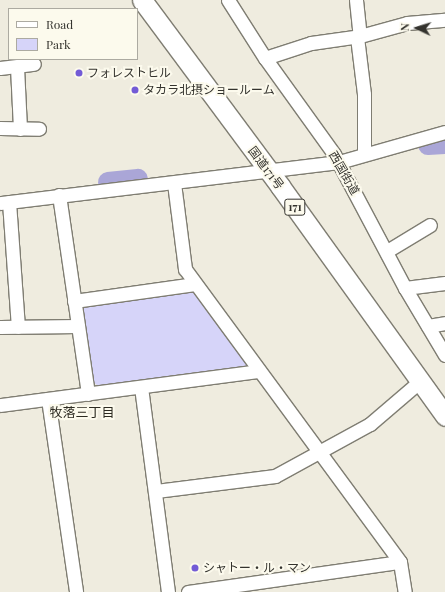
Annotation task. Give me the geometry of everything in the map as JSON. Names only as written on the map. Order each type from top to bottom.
[{"type":"highway","name":"国道171号","points":[[142,0],[269,172],[445,416]]},
{"type":"street","name":"西国街道","points":[[228,0],[265,58],[339,162],[387,251],[405,288],[445,355]]},
{"type":"street","points":[[356,0],[364,94],[364,154]]},
{"type":"street","points":[[265,58],[311,43],[359,37],[407,23],[445,20]]},
{"type":"street","points":[[0,68],[34,64]]},
{"type":"street","points":[[17,67],[20,129]]},
{"type":"street","points":[[0,128],[39,129]]},
{"type":"street","points":[[18,327],[5,202],[269,172],[339,162],[445,132]]},
{"type":"street","points":[[174,183],[185,269],[400,562],[405,592]]},
{"type":"street","points":[[59,196],[88,394]]},
{"type":"street","points":[[387,251],[430,225]]},
{"type":"street","points":[[405,288],[445,283]]},
{"type":"street","points":[[74,301],[196,284]]},
{"type":"street","points":[[428,326],[445,322]]},
{"type":"street","points":[[0,327],[78,326]]},
{"type":"street","points":[[0,405],[259,371]]},
{"type":"street","points":[[156,491],[275,476],[321,453],[370,424],[419,382]]},
{"type":"street","points":[[141,387],[156,491],[168,592]]},
{"type":"street","points":[[48,399],[76,592]]},
{"type":"street","points":[[188,592],[400,562]]},
{"type":"green space","points":[[189,291],[200,295],[248,364],[244,368],[99,386],[92,382],[81,308],[85,305]]},
{"type":"waterway","points":[[428,145],[445,144]]},
{"type":"waterway","points":[[108,182],[138,179]]},
{"type":"place","name":"フォレストヒル","points":[[79,73]]},
{"type":"place","name":"タカラ北摂ショールーム","points":[[135,90]]},
{"type":"place","name":"シャトー・ル・マン","points":[[195,568]]},
{"type":"district","name":"牧落三丁目","points":[[82,412]]}]
